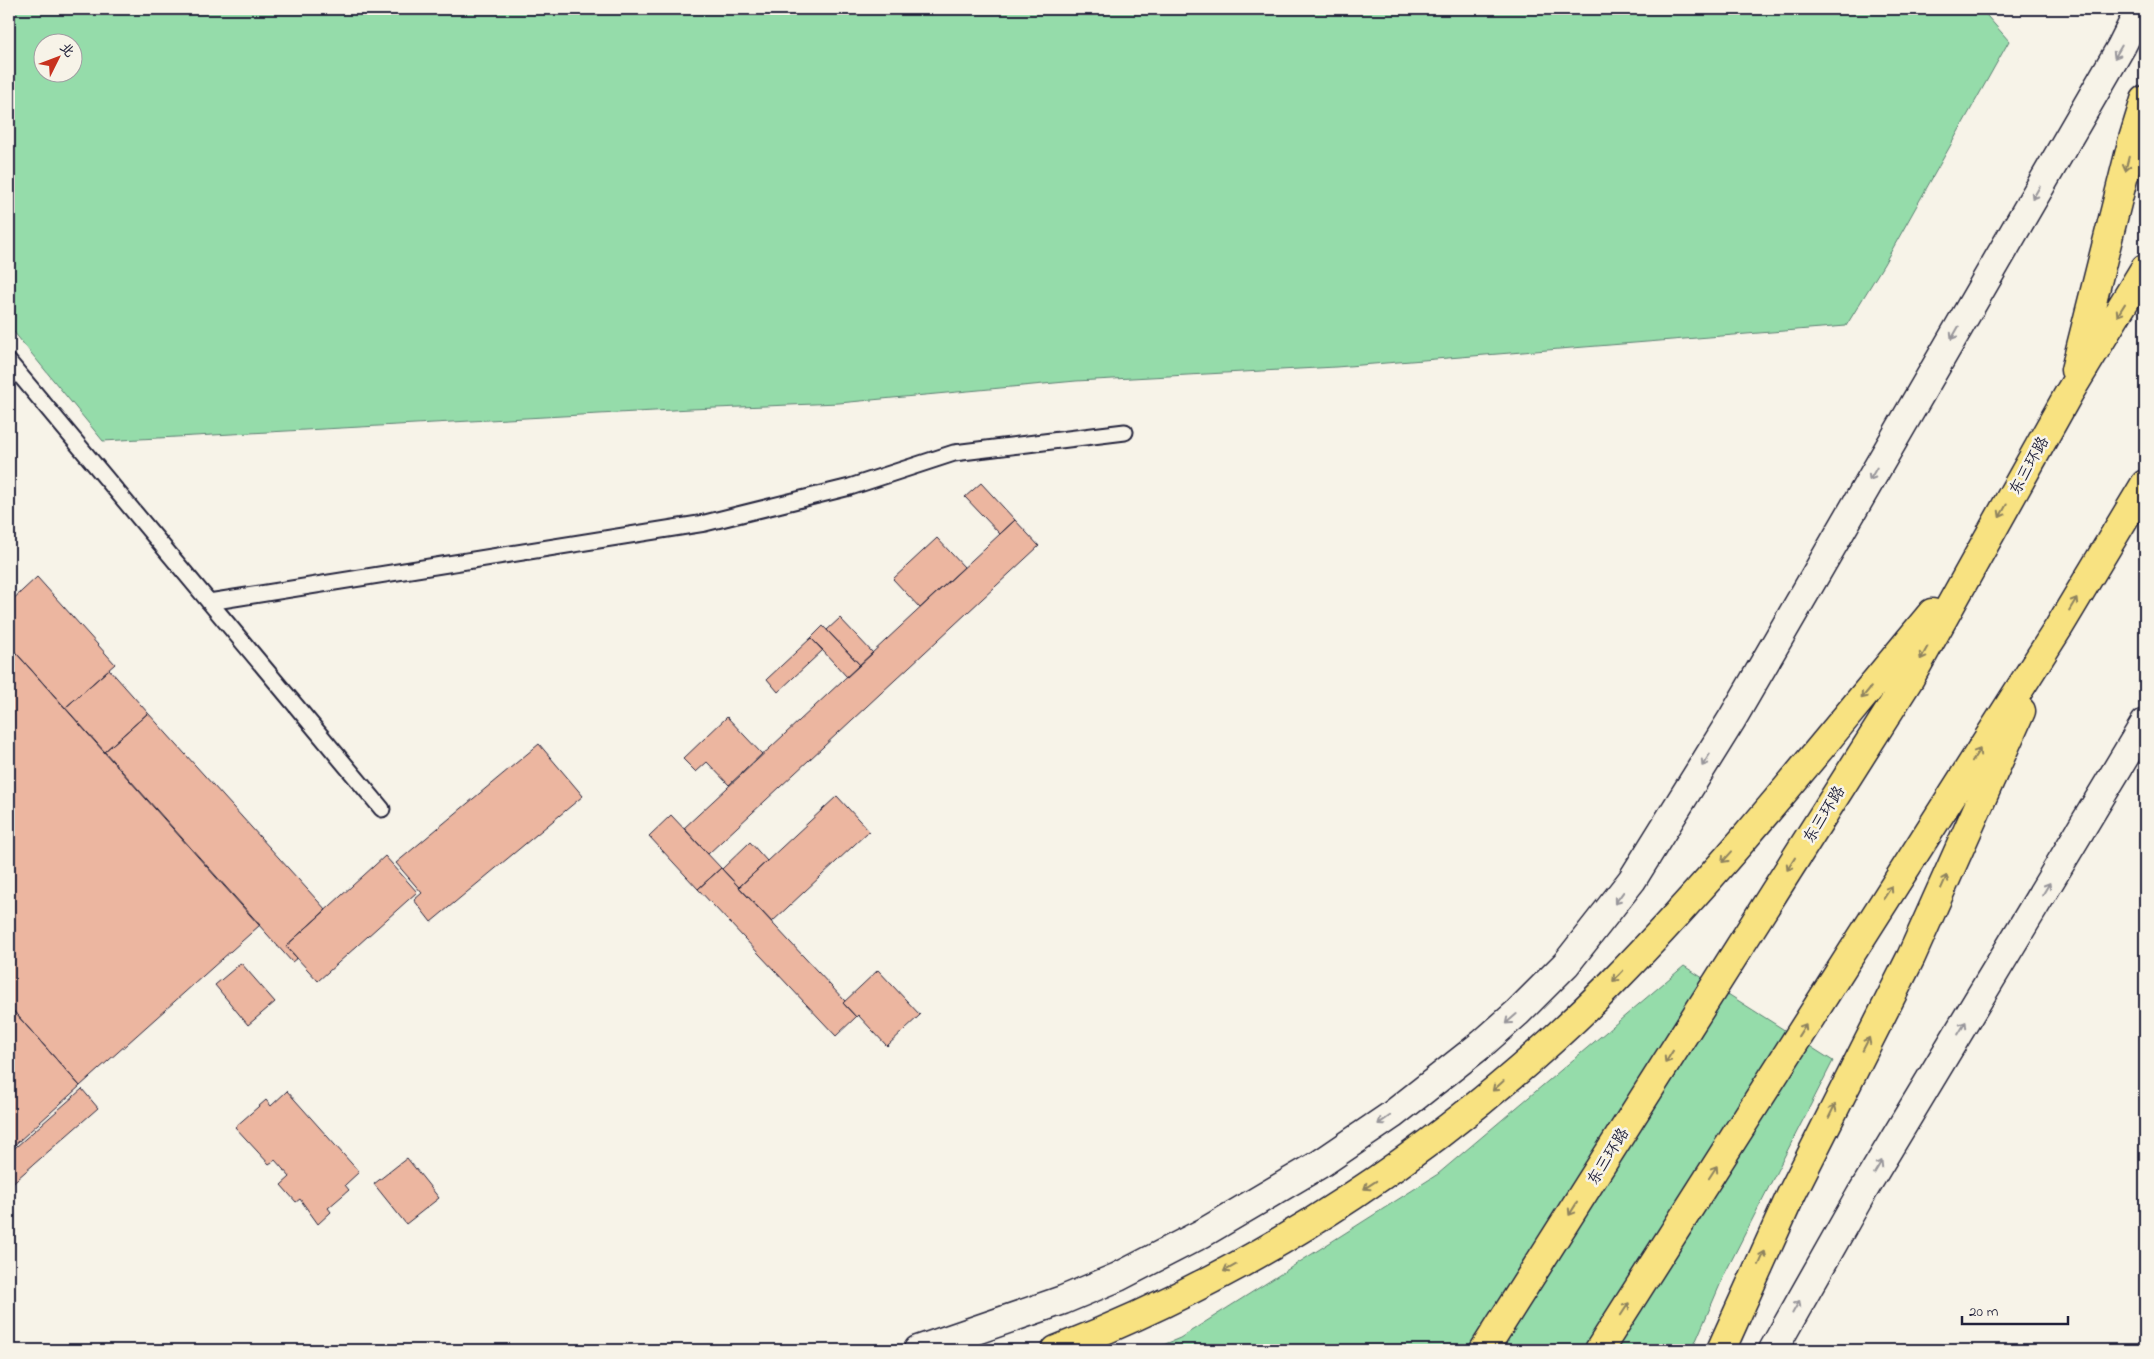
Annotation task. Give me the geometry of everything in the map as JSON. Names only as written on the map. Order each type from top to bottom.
[{"type":"highway","points":[[2069,393],[2133,139],[2145,100]]},
{"type":"highway","name":"东三环路","points":[[1484,1350],[1910,678],[2069,393],[2145,268]]},
{"type":"highway","points":[[1599,1350],[1777,1072],[1860,935],[2059,627],[2145,486]]},
{"type":"highway","points":[[1056,1350],[1180,1295],[1290,1235],[1393,1169],[1474,1107],[1566,1026],[1652,941],[1742,840],[1975,561]]},
{"type":"highway","points":[[1721,1350],[1790,1196],[1911,957],[2059,627]]},
{"type":"main road","points":[[918,1350],[1063,1300],[1118,1276],[1204,1233],[1297,1178],[1357,1139],[1419,1094],[1518,1013],[1566,964],[1632,880],[1732,719],[2121,47],[2140,9]]},
{"type":"main road","points":[[1773,1350],[1860,1196],[2145,722]]},
{"type":"lane","points":[[9,362],[382,809]]},
{"type":"lane","points":[[208,602],[704,523],[850,487],[954,453],[1125,432]]},
{"type":"green space","points":[[9,9],[1981,9],[2009,41],[1884,264],[1846,326],[1336,367],[1076,381],[839,403],[691,409],[103,441],[9,326]]},
{"type":"green space","points":[[1684,966],[1833,1061],[1725,1273],[1692,1350],[1151,1350],[1180,1338],[1438,1174]]},
{"type":"building","points":[[981,483],[1015,520],[1000,534],[965,497]]},
{"type":"building","points":[[1015,520],[1039,546],[708,854],[684,828]]},
{"type":"building","points":[[937,538],[964,567],[920,608],[893,579]]},
{"type":"building","points":[[37,577],[115,664],[65,708],[9,645],[9,603]]},
{"type":"building","points":[[840,618],[873,653],[860,665],[827,630]]},
{"type":"building","points":[[823,626],[860,665],[847,677],[811,638]]},
{"type":"building","points":[[811,638],[823,650],[778,692],[767,679]]},
{"type":"building","points":[[9,645],[260,925],[80,1086],[9,1006]]},
{"type":"building","points":[[109,669],[148,713],[104,752],[65,708]]},
{"type":"building","points":[[148,713],[326,910],[286,946],[297,958],[292,962],[104,752]]},
{"type":"building","points":[[727,717],[762,754],[729,785],[707,762],[696,772],[683,759]]},
{"type":"building","points":[[539,744],[583,796],[431,922],[414,900],[422,893],[396,863]]},
{"type":"building","points":[[837,796],[869,831],[772,922],[739,887]]},
{"type":"building","points":[[671,815],[721,868],[698,889],[649,836]]},
{"type":"building","points":[[750,842],[767,861],[739,887],[722,869]]},
{"type":"building","points":[[385,856],[417,892],[318,981],[286,946]]},
{"type":"building","points":[[721,868],[845,1001],[843,1003],[856,1017],[836,1036],[698,889]]},
{"type":"building","points":[[241,963],[275,1002],[248,1025],[215,985]]},
{"type":"building","points":[[878,970],[920,1015],[887,1046],[858,1015],[856,1017],[843,1003]]},
{"type":"building","points":[[9,1006],[80,1086],[9,1150]]},
{"type":"building","points":[[82,1089],[98,1108],[9,1186],[9,1153]]},
{"type":"building","points":[[287,1091],[359,1172],[345,1185],[349,1190],[328,1208],[331,1212],[318,1224],[300,1199],[296,1202],[281,1185],[290,1177],[275,1160],[269,1164],[235,1127],[266,1100],[271,1106]]},
{"type":"building","points":[[407,1158],[439,1198],[406,1224],[374,1184]]}]
